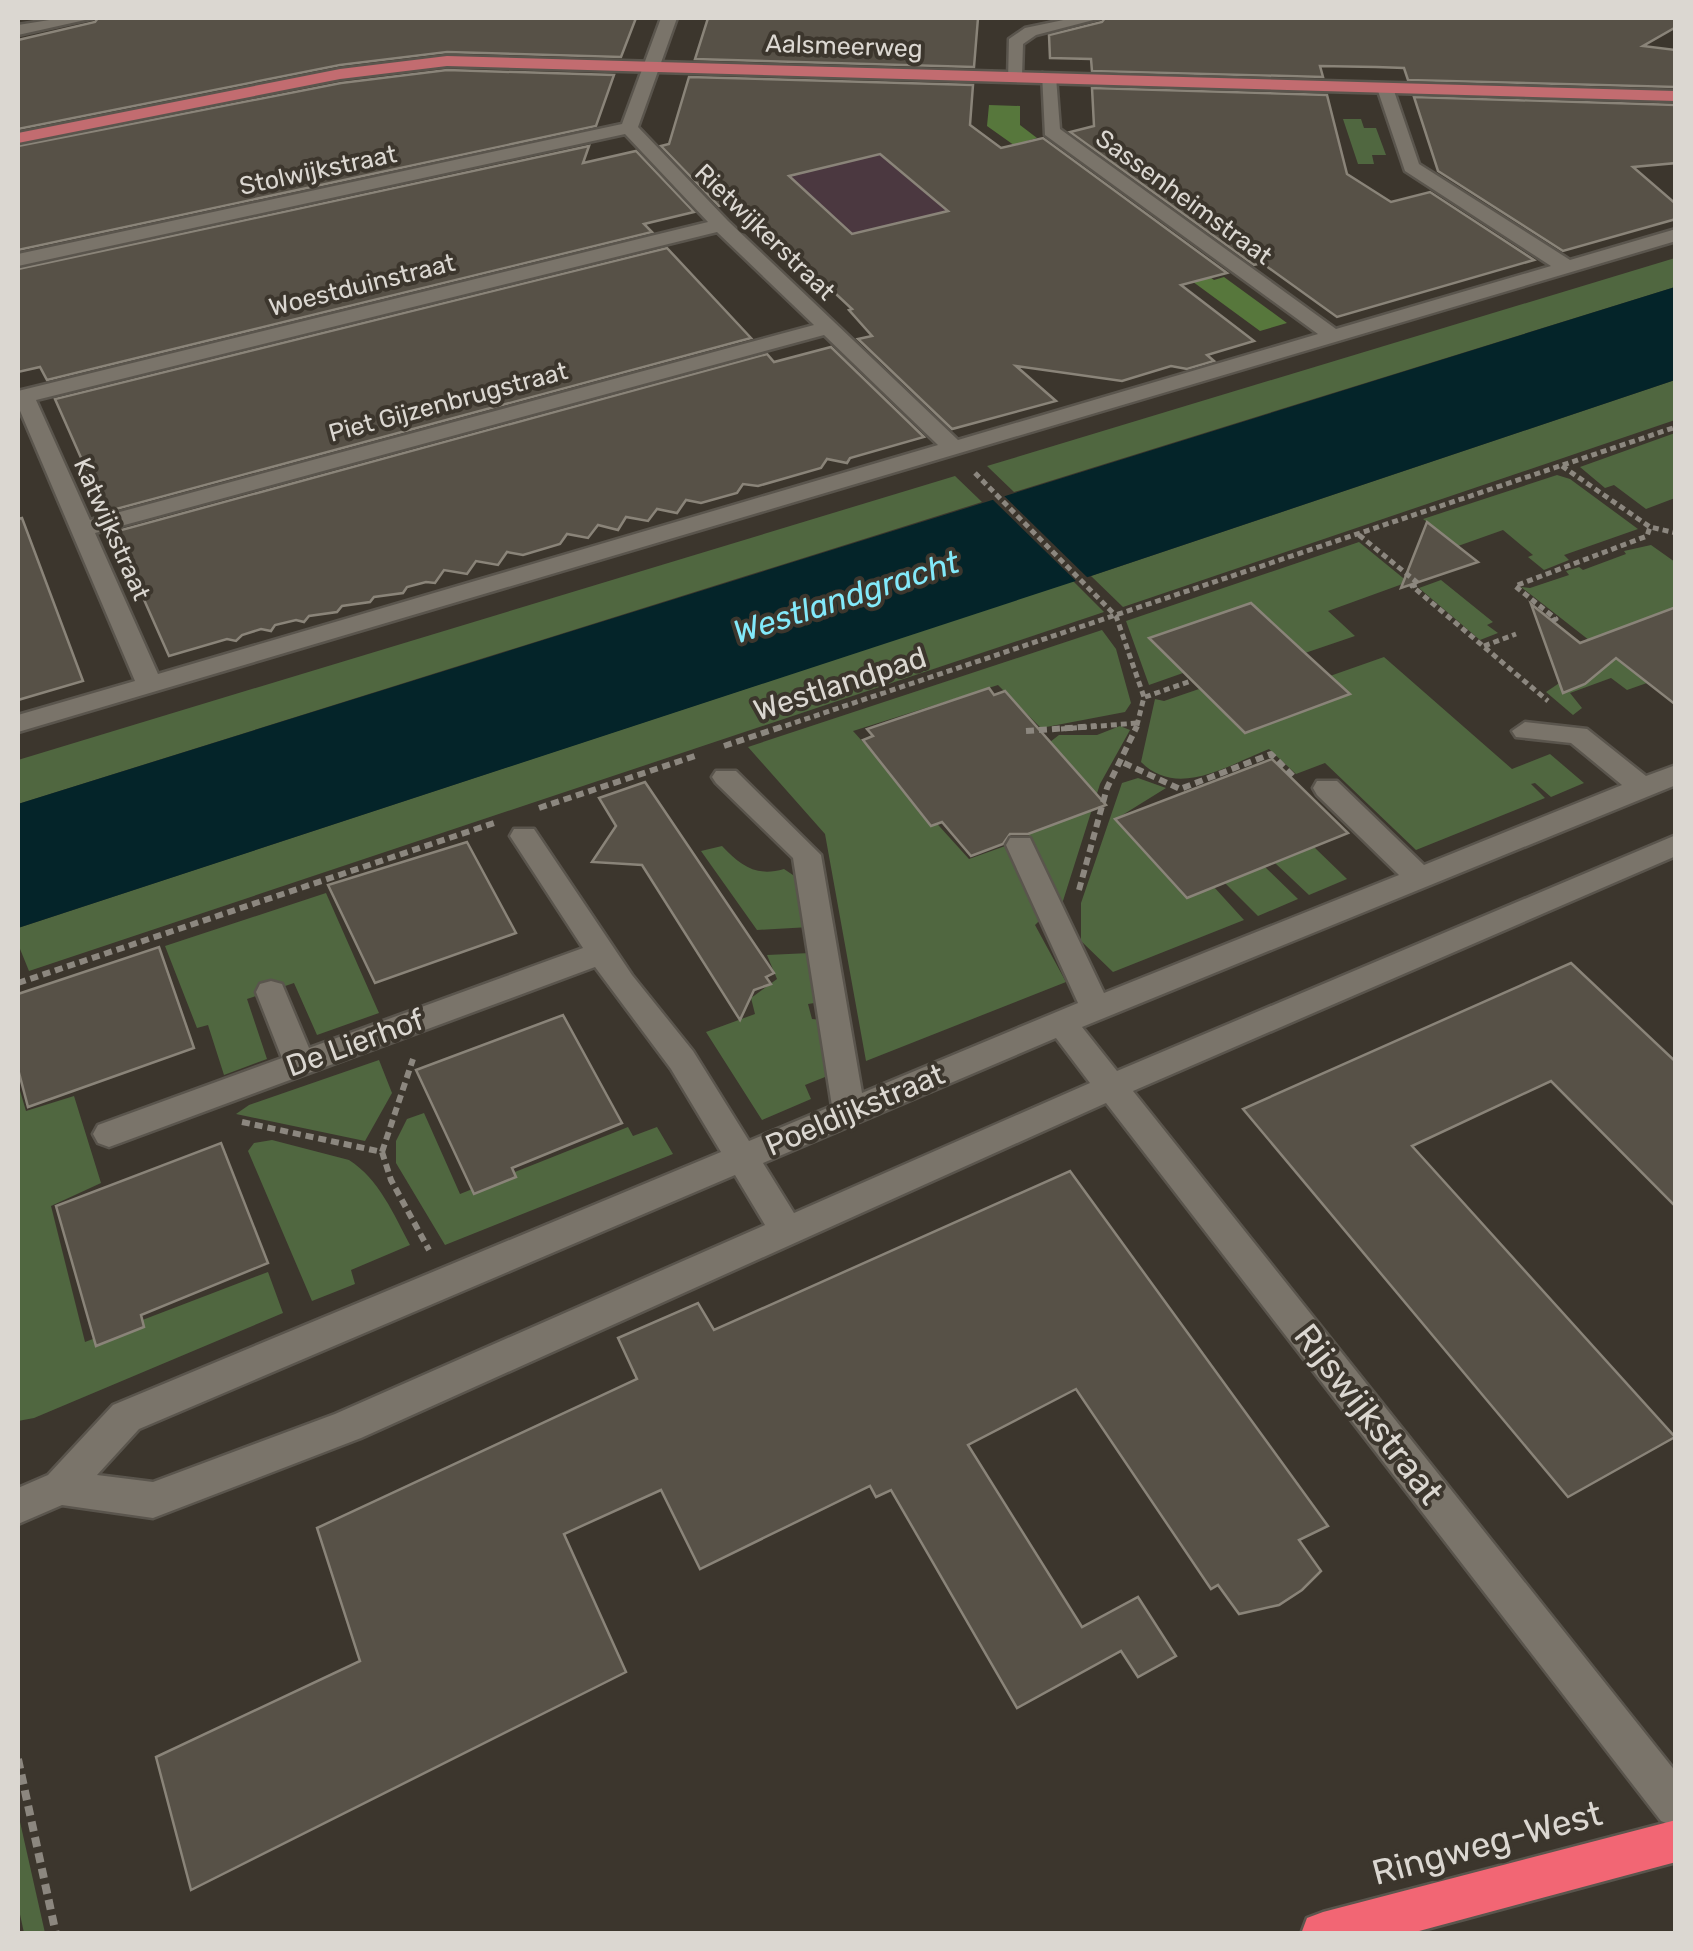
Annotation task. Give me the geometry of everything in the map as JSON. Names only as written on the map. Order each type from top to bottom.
[{"type":"highway","name":"Ringweg-West","points":[[1323,1934],[1676,1841]]},
{"type":"main road","name":"Aalsmeerweg","points":[[18,138],[340,74],[429,63],[654,64],[1676,96]]},
{"type":"street","points":[[18,30],[86,18]]},
{"type":"street","points":[[629,128],[669,18]]},
{"type":"street","points":[[1014,76],[1015,42],[1031,31],[1093,18]]},
{"type":"street","name":"Sassenheimstraat","points":[[1048,77],[1051,131],[1332,335]]},
{"type":"street","points":[[1385,88],[1411,168],[1567,267]]},
{"type":"street","name":"Rietwijkerstraat","points":[[629,128],[720,225],[955,448]]},
{"type":"street","name":"Stolwijkstraat","points":[[18,260],[629,128]]},
{"type":"street","name":"Woestduinstraat","points":[[21,397],[720,225]]},
{"type":"street","points":[[18,724],[1676,235]]},
{"type":"street","name":"Piet Gijzenbrugstraat","points":[[82,529],[828,328]]},
{"type":"street","name":"Katwijkstraat","points":[[21,397],[150,684]]},
{"type":"street","points":[[1524,731],[1578,735],[1642,787]]},
{"type":"street","name":"Poeldijkstraat","points":[[18,1506],[61,1487],[126,1416],[1061,1023],[1676,774]]},
{"type":"street","points":[[726,777],[807,855],[849,1112]]},
{"type":"street","points":[[1328,788],[1418,876]]},
{"type":"street","points":[[517,823],[601,953],[682,1060],[788,1234]]},
{"type":"street","points":[[1020,845],[1096,1009]]},
{"type":"street","points":[[61,1487],[154,1500],[348,1426],[788,1234],[1112,1086],[1676,846]]},
{"type":"street","name":"De Lierhof","points":[[109,1134],[601,953]]},
{"type":"street","points":[[270,992],[300,1064]]},
{"type":"street","name":"Rijswijkstraat","points":[[1061,1023],[1676,1806]]},
{"type":"path","name":"Westlandpad","points":[[18,982],[517,823],[1676,427]]},
{"type":"path","points":[[1562,466],[1650,527],[1676,533]]},
{"type":"path","points":[[987,488],[1116,616],[1144,697],[1124,763],[1107,788],[1065,940]]},
{"type":"path","points":[[1552,621],[1556,620],[1515,586],[1647,536],[1650,527]]},
{"type":"path","points":[[1358,534],[1419,584],[1412,586],[1562,712],[1578,735]]},
{"type":"path","points":[[1483,646],[1516,634]]},
{"type":"path","points":[[1144,697],[1191,681]]},
{"type":"path","points":[[1026,730],[1138,723]]},
{"type":"path","points":[[1124,763],[1180,789],[1270,754],[1292,776]]},
{"type":"path","points":[[441,1012],[407,1068],[382,1152],[392,1180],[446,1282]]},
{"type":"path","points":[[220,1093],[230,1120],[382,1152]]},
{"type":"path","points":[[18,1759],[56,1934]]},
{"type":"shaded area","points":[[873,148],[1067,309],[899,354],[722,187]]},
{"type":"green space","points":[[989,105],[1020,106],[1020,125],[1037,138],[1027,141],[1038,150],[1025,153],[987,126]]},
{"type":"green space","points":[[1343,119],[1361,119],[1364,128],[1376,128],[1386,155],[1372,155],[1374,164],[1358,164]]},
{"type":"green space","points":[[1675,258],[1675,287],[1014,492],[987,466]]},
{"type":"green space","points":[[1203,272],[1214,280],[1224,277],[1287,323],[1260,331],[1185,276]]},
{"type":"green space","points":[[1675,380],[1675,420],[1123,607],[1091,576]]},
{"type":"green space","points":[[1675,433],[1675,498],[1646,509],[1614,485],[1605,488],[1580,467]]},
{"type":"green space","points":[[1557,475],[1570,479],[1638,529],[1564,555],[1569,560],[1544,570],[1528,557],[1533,555],[1503,530],[1458,546],[1423,519]]},
{"type":"green space","points":[[955,476],[982,502],[18,804],[18,760]]},
{"type":"green space","points":[[1359,542],[1408,582],[1328,611],[1355,636],[1305,653],[1251,603],[1150,637],[1183,673],[1149,685],[1126,621]]},
{"type":"green space","points":[[1651,545],[1675,562],[1675,607],[1650,617],[1626,665],[1647,683],[1627,690],[1611,678],[1570,693],[1582,708],[1573,715],[1546,692],[1598,657],[1569,634],[1588,647],[1594,644],[1521,587],[1530,588],[1569,575],[1566,571],[1579,567],[1583,570],[1626,554],[1624,551]]},
{"type":"green space","points":[[1441,580],[1493,622],[1487,625],[1498,633],[1480,640],[1419,588]]},
{"type":"green space","points":[[1073,581],[1104,612],[29,971],[18,944],[18,928]]},
{"type":"green space","points":[[1102,630],[1116,649],[1131,703],[1125,712],[1041,728],[998,685],[853,731],[969,859],[1008,845],[1041,919],[1035,925],[1066,982],[866,1061],[825,834],[748,747]]},
{"type":"green space","points":[[1384,657],[1512,769],[1550,754],[1584,783],[1551,797],[1535,783],[1531,784],[1545,798],[1416,850],[1325,763],[1296,774],[1269,749],[1204,775],[1171,778],[1155,773],[1141,762],[1155,699],[1164,701],[1199,689],[1245,733],[1349,695],[1330,676]]},
{"type":"green space","points":[[1120,726],[1130,730],[1100,784],[1062,904],[1028,834],[1042,796],[1050,742],[1059,735],[1097,735]]},
{"type":"green space","points":[[1138,778],[1166,788],[1116,819],[1214,887],[1244,920],[1113,972],[1081,941],[1081,903],[1122,783]]},
{"type":"green space","points":[[722,846],[750,868],[765,872],[784,869],[802,881],[810,927],[757,930],[701,851]]},
{"type":"green space","points":[[1314,847],[1347,879],[1309,895],[1275,863]]},
{"type":"green space","points":[[1265,867],[1298,899],[1258,916],[1225,883]]},
{"type":"green space","points":[[326,893],[379,1013],[317,1035],[294,983],[247,999],[267,1059],[224,1075],[208,1025],[197,1028],[165,946]]},
{"type":"green space","points":[[810,953],[821,1002],[808,1004],[812,1019],[823,1020],[830,1075],[805,1085],[811,1099],[762,1120],[706,1032],[755,1014],[751,998],[777,979],[767,955]]},
{"type":"green space","points":[[379,1060],[392,1093],[365,1141],[236,1114],[249,1105]]},
{"type":"green space","points":[[18,1084],[26,1111],[74,1096],[101,1183],[51,1206],[85,1342],[268,1272],[283,1313],[34,1418],[18,1421]]},
{"type":"green space","points":[[424,1113],[460,1194],[628,1127],[633,1136],[657,1127],[673,1154],[445,1245],[396,1163],[396,1141],[407,1119]]},
{"type":"green space","points":[[272,1140],[349,1160],[360,1168],[385,1198],[410,1245],[351,1270],[355,1284],[312,1301],[248,1151],[254,1143]]},
{"type":"green space","points":[[18,1813],[45,1933],[24,1933],[18,1905]]},
{"type":"water","name":"Westlandgracht","points":[[1675,287],[1675,380],[18,928],[18,804]]},
{"type":"pier","points":[[999,491],[1091,581],[1080,585],[988,495]]},
{"type":"building","points":[[98,18],[636,18],[621,57],[447,52],[340,65],[18,129],[18,40],[95,22]]},
{"type":"building","points":[[708,18],[978,18],[974,67],[695,59]]},
{"type":"building","points":[[1105,18],[1676,18],[1676,27],[1643,46],[1676,50],[1676,87],[1408,80],[1404,68],[1376,67],[1320,66],[1323,77],[1092,71],[1091,59],[1050,58],[1049,35]]},
{"type":"building","points":[[447,70],[614,75],[596,126],[18,250],[18,146],[341,83]]},
{"type":"building","points":[[689,77],[973,85],[970,125],[1001,148],[1043,138],[1227,273],[1181,285],[1254,341],[1207,355],[1214,361],[1187,369],[1171,366],[1122,381],[1016,366],[1056,401],[952,429],[858,339],[872,336],[849,310],[852,309],[738,202],[719,206],[661,146],[669,144]],"holes":[[[880,154],[948,211],[852,234],[789,176]]]},
{"type":"building","points":[[1092,88],[1327,95],[1347,174],[1391,202],[1430,192],[1534,260],[1337,317],[1262,263],[1254,265],[1070,132],[1094,126]]},
{"type":"building","points":[[1414,97],[1676,105],[1676,163],[1633,167],[1676,204],[1676,219],[1563,251],[1438,171]]},
{"type":"building","points":[[589,146],[583,163],[636,151],[694,212],[644,224],[652,232],[47,380],[40,367],[18,372],[18,269]]},
{"type":"building","points":[[667,248],[751,338],[105,512],[55,399]]},
{"type":"building","points":[[831,347],[924,437],[850,458],[847,463],[827,459],[821,468],[758,486],[743,484],[737,493],[701,503],[686,500],[677,513],[657,509],[648,521],[626,517],[618,530],[598,525],[588,538],[567,534],[560,544],[523,555],[507,552],[498,565],[476,561],[467,574],[444,570],[435,583],[426,582],[407,587],[403,593],[342,606],[337,612],[309,616],[304,622],[275,625],[271,631],[261,629],[236,641],[227,639],[169,656],[114,532],[767,354],[774,362]]},
{"type":"building","points":[[22,518],[83,681],[18,700],[18,519]]},
{"type":"building","points":[[1427,522],[1478,562],[1401,588]]},
{"type":"building","points":[[1251,603],[1350,694],[1245,733],[1149,638]]},
{"type":"building","points":[[1531,604],[1580,643],[1676,607],[1676,705],[1616,658],[1585,684],[1563,693]]},
{"type":"building","points":[[989,688],[994,695],[1005,691],[1106,805],[1028,834],[1010,834],[1003,844],[971,856],[942,822],[931,826],[863,740],[873,736],[867,729]]},
{"type":"building","points":[[1272,759],[1348,833],[1187,898],[1115,819]]},
{"type":"building","points":[[645,782],[774,973],[766,977],[771,984],[754,990],[740,1020],[642,865],[592,862],[616,826],[599,798]]},
{"type":"building","points":[[467,842],[516,933],[375,983],[328,885]]},
{"type":"building","points":[[159,947],[194,1048],[28,1107],[18,1069],[18,994]]},
{"type":"building","points":[[1571,963],[1676,1062],[1676,1207],[1551,1081],[1412,1146],[1675,1437],[1568,1497],[1243,1109]]},
{"type":"building","points":[[563,1015],[622,1123],[512,1168],[516,1177],[474,1194],[416,1070]]},
{"type":"building","points":[[221,1143],[268,1263],[141,1315],[144,1327],[96,1346],[56,1206]]},
{"type":"building","points":[[1070,1171],[1328,1526],[1299,1540],[1321,1571],[1302,1590],[1279,1605],[1239,1614],[1218,1585],[1211,1589],[1076,1389],[968,1445],[1082,1627],[1138,1597],[1176,1656],[1138,1677],[1121,1651],[1017,1708],[891,1490],[876,1497],[870,1486],[700,1569],[661,1490],[564,1534],[626,1672],[191,1890],[156,1757],[360,1661],[317,1528],[637,1379],[618,1338],[698,1303],[714,1330]]}]
